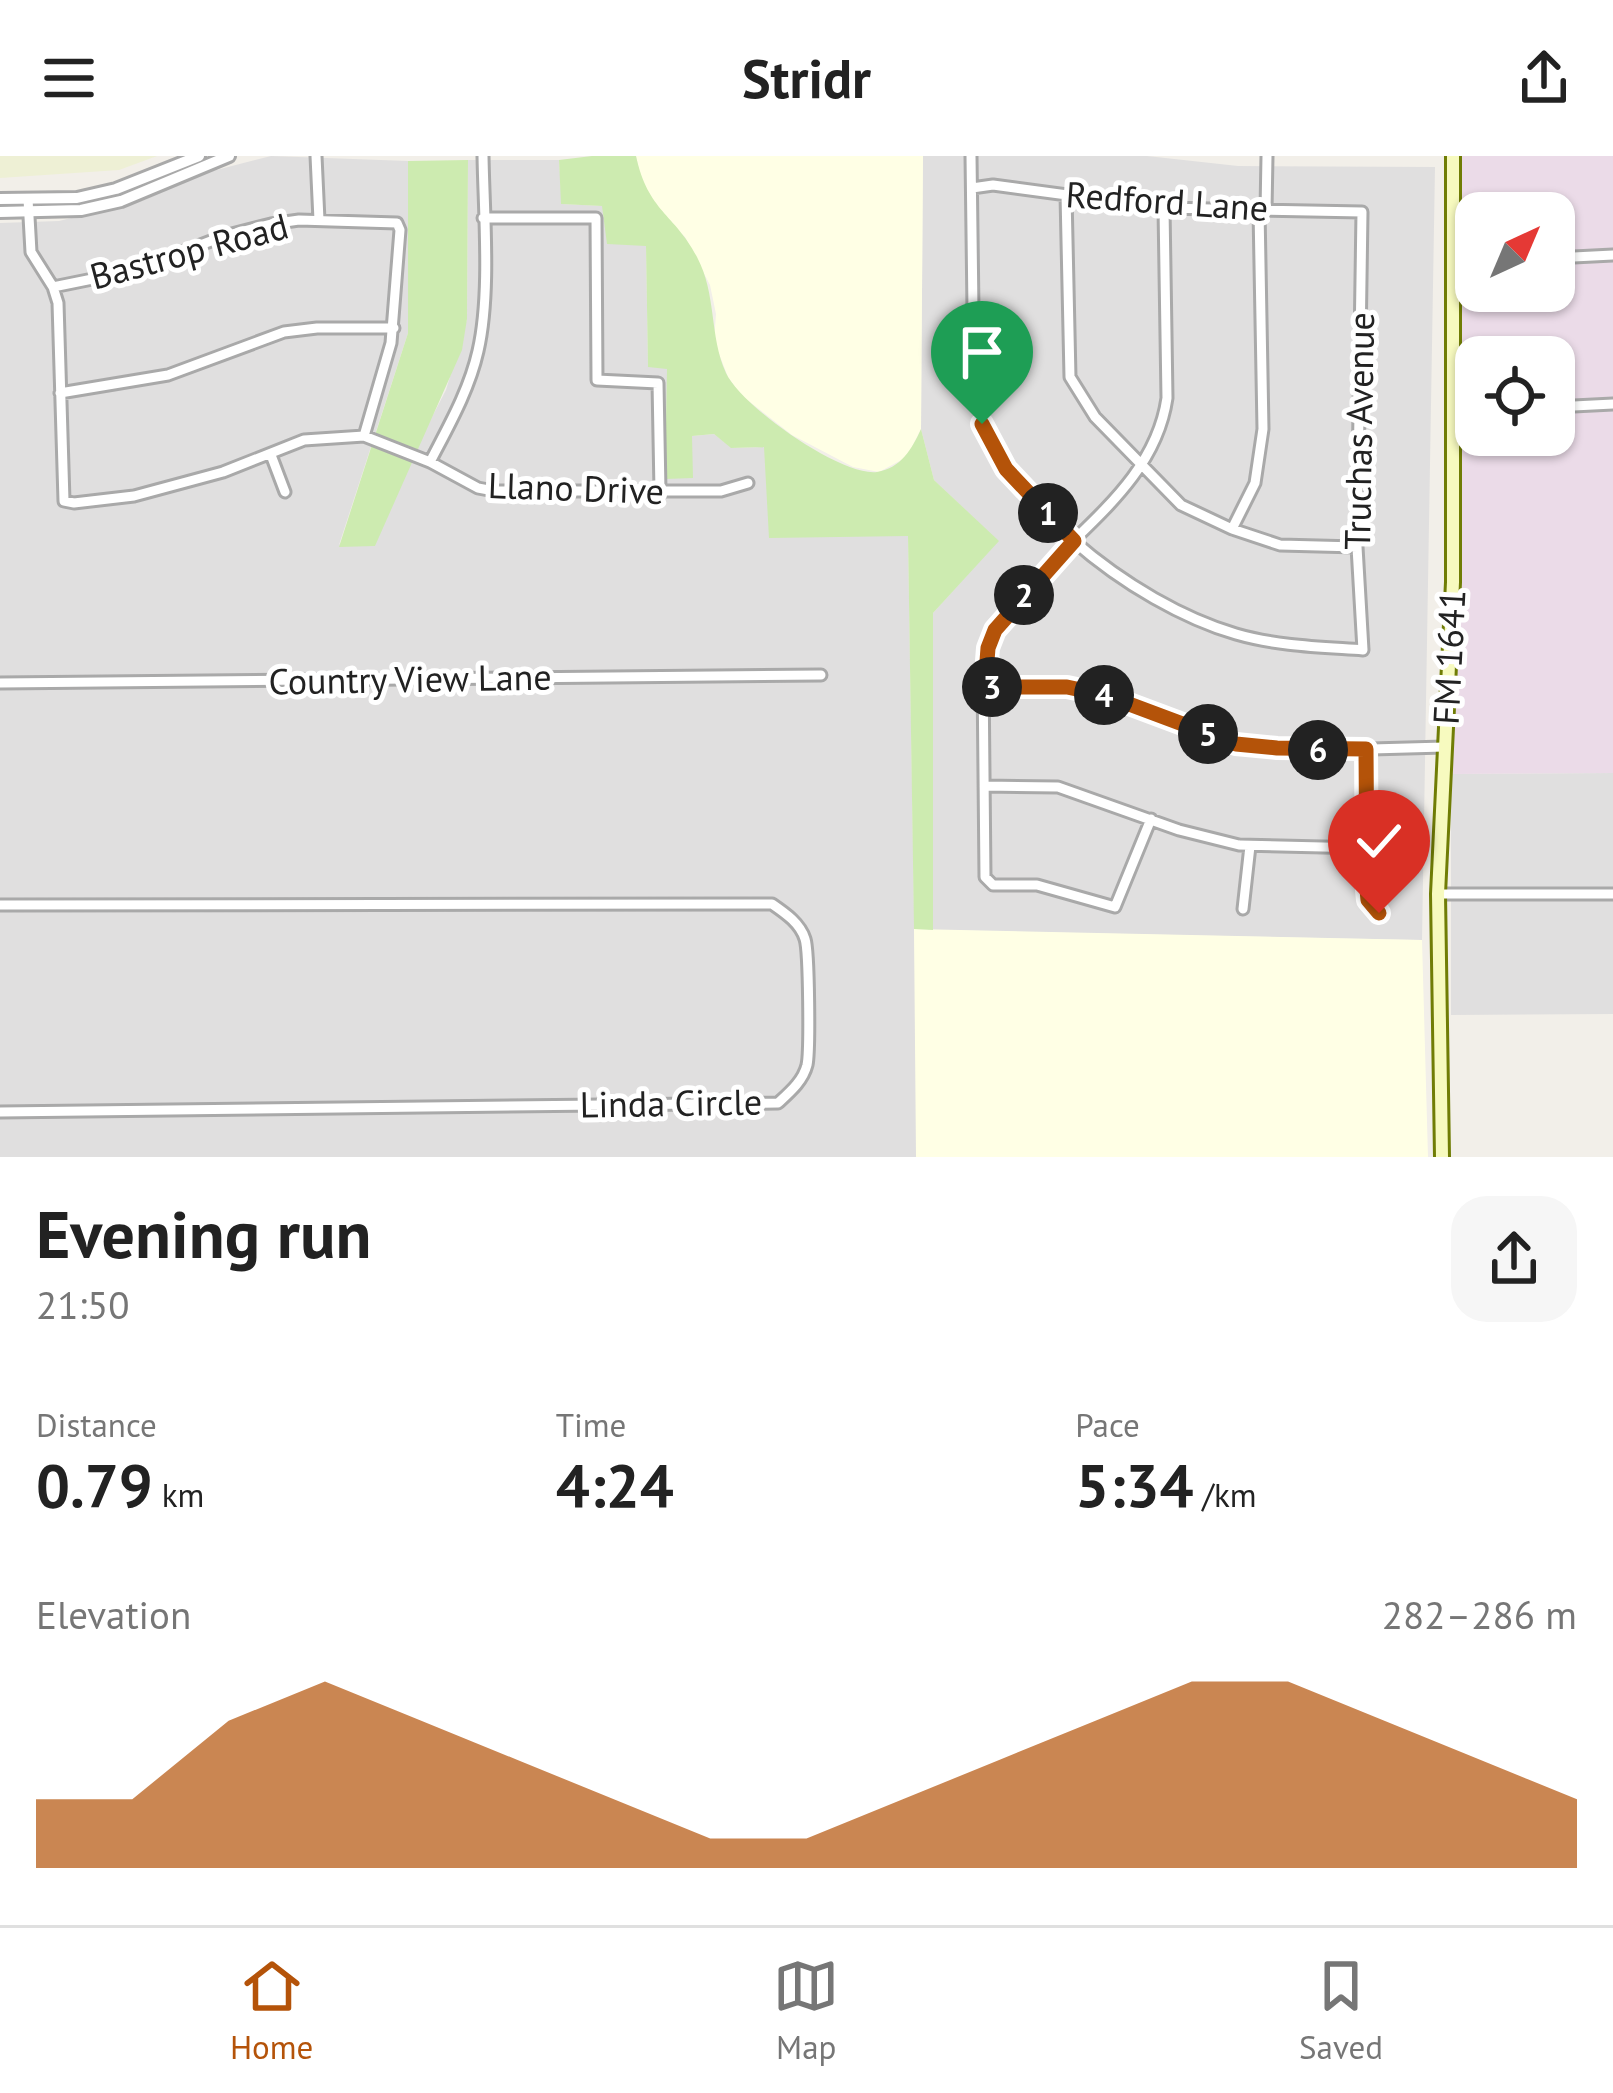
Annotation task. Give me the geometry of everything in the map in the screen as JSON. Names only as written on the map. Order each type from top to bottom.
[{"type":"main road","name":"FM 1641","points":[[1442,1157],[1438,894],[1453,582],[1453,156]]},
{"type":"street","points":[[0,212],[116,189],[199,156]]},
{"type":"street","points":[[0,199],[81,210],[121,201],[229,156]]},
{"type":"street","points":[[316,156],[319,220]]},
{"type":"street","points":[[430,462],[478,354],[484,314],[483,156]]},
{"type":"street","points":[[971,156],[973,371],[978,412],[1006,469],[1074,541]]},
{"type":"street","points":[[1232,530],[1255,483],[1263,429],[1267,156]]},
{"type":"street","name":"Redford Lane","points":[[972,188],[993,185],[1164,208],[1362,212]]},
{"type":"street","points":[[1066,195],[1070,377],[1095,417],[1181,505],[1232,530],[1280,544],[1357,548]]},
{"type":"street","points":[[28,206],[31,252],[53,287],[59,314],[60,393],[167,375],[284,332],[394,328],[364,436]]},
{"type":"street","points":[[1151,819],[1114,907],[1036,885],[987,883],[988,648],[995,630],[1141,468],[1162,430],[1167,398],[1164,208]]},
{"type":"street","name":"Truchas Avenue","points":[[1074,541],[1116,577],[1236,634],[1364,650],[1357,548],[1362,212]]},
{"type":"street","points":[[483,218],[596,218],[597,380],[658,383],[659,491]]},
{"type":"street","name":"Bastrop Road","points":[[53,287],[149,266],[256,226],[319,220],[397,223],[394,328]]},
{"type":"street","points":[[1575,257],[1613,255]]},
{"type":"street","name":"Llano Drive","points":[[60,393],[64,501],[74,503],[134,496],[207,477],[304,440],[364,436],[494,491],[721,490],[748,483]]},
{"type":"street","points":[[1575,405],[1613,404]]},
{"type":"street","points":[[272,454],[285,492]]},
{"type":"street","name":"Country View Lane","points":[[0,683],[821,675]]},
{"type":"street","points":[[985,687],[1067,687],[1105,695],[1236,744],[1444,747]]},
{"type":"street","points":[[1366,749],[1368,900],[1379,913]]},
{"type":"street","points":[[984,786],[1058,787],[1179,830],[1250,846],[1366,848]]},
{"type":"street","points":[[1243,909],[1250,846]]},
{"type":"street","points":[[1438,894],[1613,894]]},
{"type":"street","name":"Linda Circle","points":[[0,904],[772,904],[790,916],[806,940],[807,1021],[807,1066],[796,1086],[778,1103],[0,1112]]},
{"type":"shaded area","points":[[0,156],[157,156],[119,170],[0,178]]},
{"type":"shaded area","points":[[271,156],[408,161],[408,333],[339,545],[418,444],[446,390],[467,319],[468,160],[559,160],[562,204],[603,206],[646,245],[648,366],[667,368],[692,436],[714,434],[732,448],[765,447],[908,536],[918,1157],[0,1157],[0,223],[59,221],[144,200],[201,174]]},
{"type":"shaded area","points":[[636,156],[923,156],[921,429],[907,457],[879,472],[853,467],[792,435],[741,395],[714,341],[716,314],[710,285],[685,237],[663,216],[642,183]]},
{"type":"shaded area","points":[[923,156],[1147,156],[1238,166],[1435,167],[1422,940],[933,930],[933,613],[998,541],[934,480],[921,429]]},
{"type":"shaded area","points":[[1451,156],[1613,156],[1613,773],[1451,774]]},
{"type":"shaded area","points":[[1613,773],[1613,1014],[1451,1015],[1451,774]]},
{"type":"shaded area","points":[[914,929],[1422,940],[1428,1157],[916,1157]]},
{"type":"green space","points":[[636,156],[655,201],[697,257],[708,286],[726,373],[750,403],[817,451],[861,470],[877,472],[899,462],[921,429],[934,480],[999,541],[933,613],[933,930],[914,929],[908,536],[769,538],[764,447],[731,448],[714,434],[692,436],[693,478],[665,479],[667,369],[648,367],[646,246],[607,244],[602,206],[561,204],[559,160]]},
{"type":"green space","points":[[468,160],[467,319],[462,350],[375,546],[339,547],[408,333],[408,161]]},
{"type":"route","points":[[982,424],[1006,469],[1074,541],[995,630],[983,672],[985,687],[1067,687],[1105,695],[1236,744],[1366,749],[1367,890],[1368,900],[1379,913]]}]
